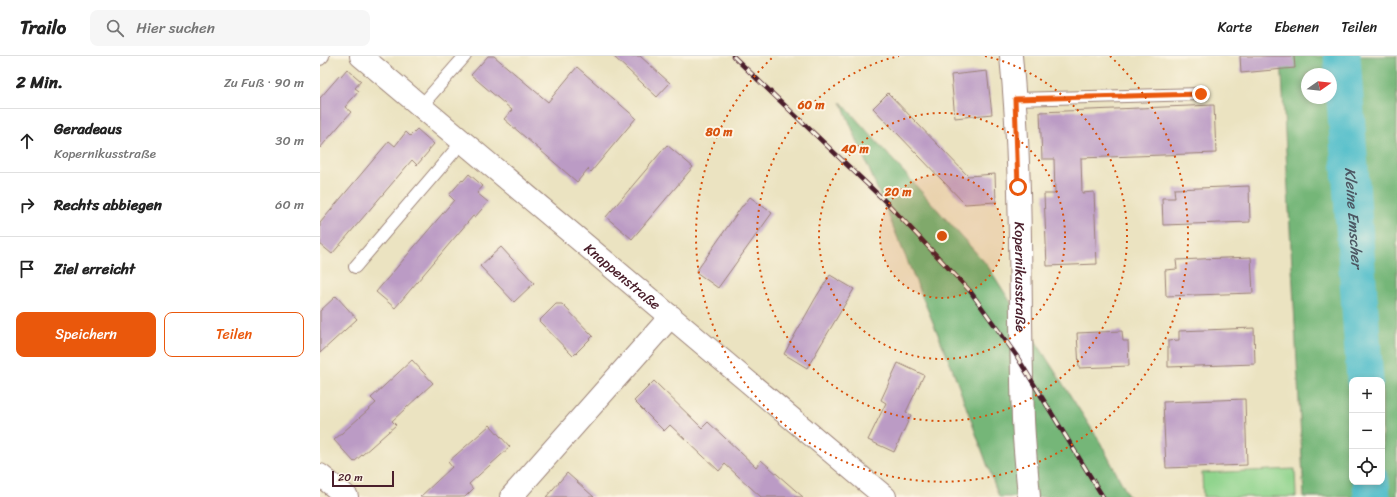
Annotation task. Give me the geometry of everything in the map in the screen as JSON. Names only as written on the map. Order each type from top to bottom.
[{"type":"street","name":"Knappenstraße","points":[[361,56],[885,497]]},
{"type":"street","name":"Kopernikusstraße","points":[[1011,56],[1015,99],[1018,187],[1023,420],[1029,497]]},
{"type":"street","points":[[511,497],[671,316]]},
{"type":"street","points":[[320,475],[347,497]]},
{"type":"lane","points":[[320,59],[323,56]]},
{"type":"lane","points":[[421,106],[465,56]]},
{"type":"lane","points":[[1015,99],[1201,94]]},
{"type":"lane","points":[[356,267],[463,141]]},
{"type":"green space","points":[[1281,56],[1397,56],[1397,497],[1304,497]]},
{"type":"green space","points":[[841,102],[987,265],[1100,442],[1129,497],[999,497],[952,368]]},
{"type":"green space","points":[[1295,469],[1296,497],[1203,497],[1202,473]]},
{"type":"building","points":[[488,56],[494,56],[548,102],[577,67],[636,118],[591,172],[588,169],[577,182],[504,119],[512,110],[471,75]]},
{"type":"building","points":[[613,56],[640,56],[670,83],[657,97]]},
{"type":"building","points":[[1240,56],[1294,56],[1295,68],[1241,73]]},
{"type":"building","points":[[347,69],[361,81],[355,88],[359,91],[345,107],[351,112],[320,148],[320,98]]},
{"type":"building","points":[[987,71],[992,114],[955,118],[951,75]]},
{"type":"building","points":[[888,93],[968,176],[995,174],[996,202],[965,204],[873,108]]},
{"type":"building","points":[[1214,105],[1216,153],[1081,158],[1082,193],[1094,192],[1097,264],[1047,266],[1044,194],[1055,194],[1054,159],[1042,159],[1040,112]]},
{"type":"building","points":[[417,129],[434,144],[417,165],[412,160],[332,254],[320,244],[320,223],[389,141],[395,146],[406,132],[410,136]]},
{"type":"building","points":[[667,145],[693,167],[632,239],[606,217]]},
{"type":"building","points":[[469,174],[483,186],[477,193],[488,202],[475,217],[473,216],[395,308],[376,292],[454,200],[449,195]]},
{"type":"building","points":[[1249,186],[1250,222],[1163,225],[1162,198],[1175,198],[1174,189]]},
{"type":"building","points":[[750,197],[772,213],[718,288],[696,272],[742,206]]},
{"type":"building","points":[[501,247],[534,283],[514,302],[480,266]]},
{"type":"building","points":[[1251,257],[1253,293],[1166,296],[1165,270],[1177,269],[1176,260]]},
{"type":"building","points":[[830,275],[854,289],[807,368],[784,354]]},
{"type":"building","points":[[336,296],[357,319],[320,353],[320,311]]},
{"type":"building","points":[[556,304],[562,304],[593,336],[573,356],[539,321]]},
{"type":"building","points":[[1254,328],[1255,364],[1168,367],[1168,341],[1179,340],[1179,331]]},
{"type":"building","points":[[1122,331],[1123,341],[1128,341],[1129,366],[1079,368],[1077,333]]},
{"type":"building","points":[[412,360],[433,383],[392,421],[396,425],[354,462],[334,440],[376,403],[371,398]]},
{"type":"building","points":[[898,363],[924,375],[906,412],[911,415],[894,452],[868,440],[886,403],[881,400]]},
{"type":"building","points":[[654,381],[702,428],[708,422],[756,467],[761,460],[803,497],[761,497],[725,464],[719,471],[670,425],[664,431],[634,401]]},
{"type":"building","points":[[1245,399],[1247,465],[1166,468],[1163,402]]},
{"type":"building","points":[[490,425],[510,447],[469,484],[473,489],[465,497],[420,497],[452,467],[448,462]]},
{"type":"building","points":[[567,473],[594,497],[546,497]]},
{"type":"waterway","name":"Kleine Emscher","points":[[1342,56],[1365,377]]},
{"type":"waterway","name":"Kleine Emscher","points":[[1371,485],[1372,497]]},
{"type":"railway","points":[[733,56],[888,204],[970,291],[1016,355],[1103,497]]},
{"type":"route","points":[[1018,187],[1015,99],[1201,94]]}]
